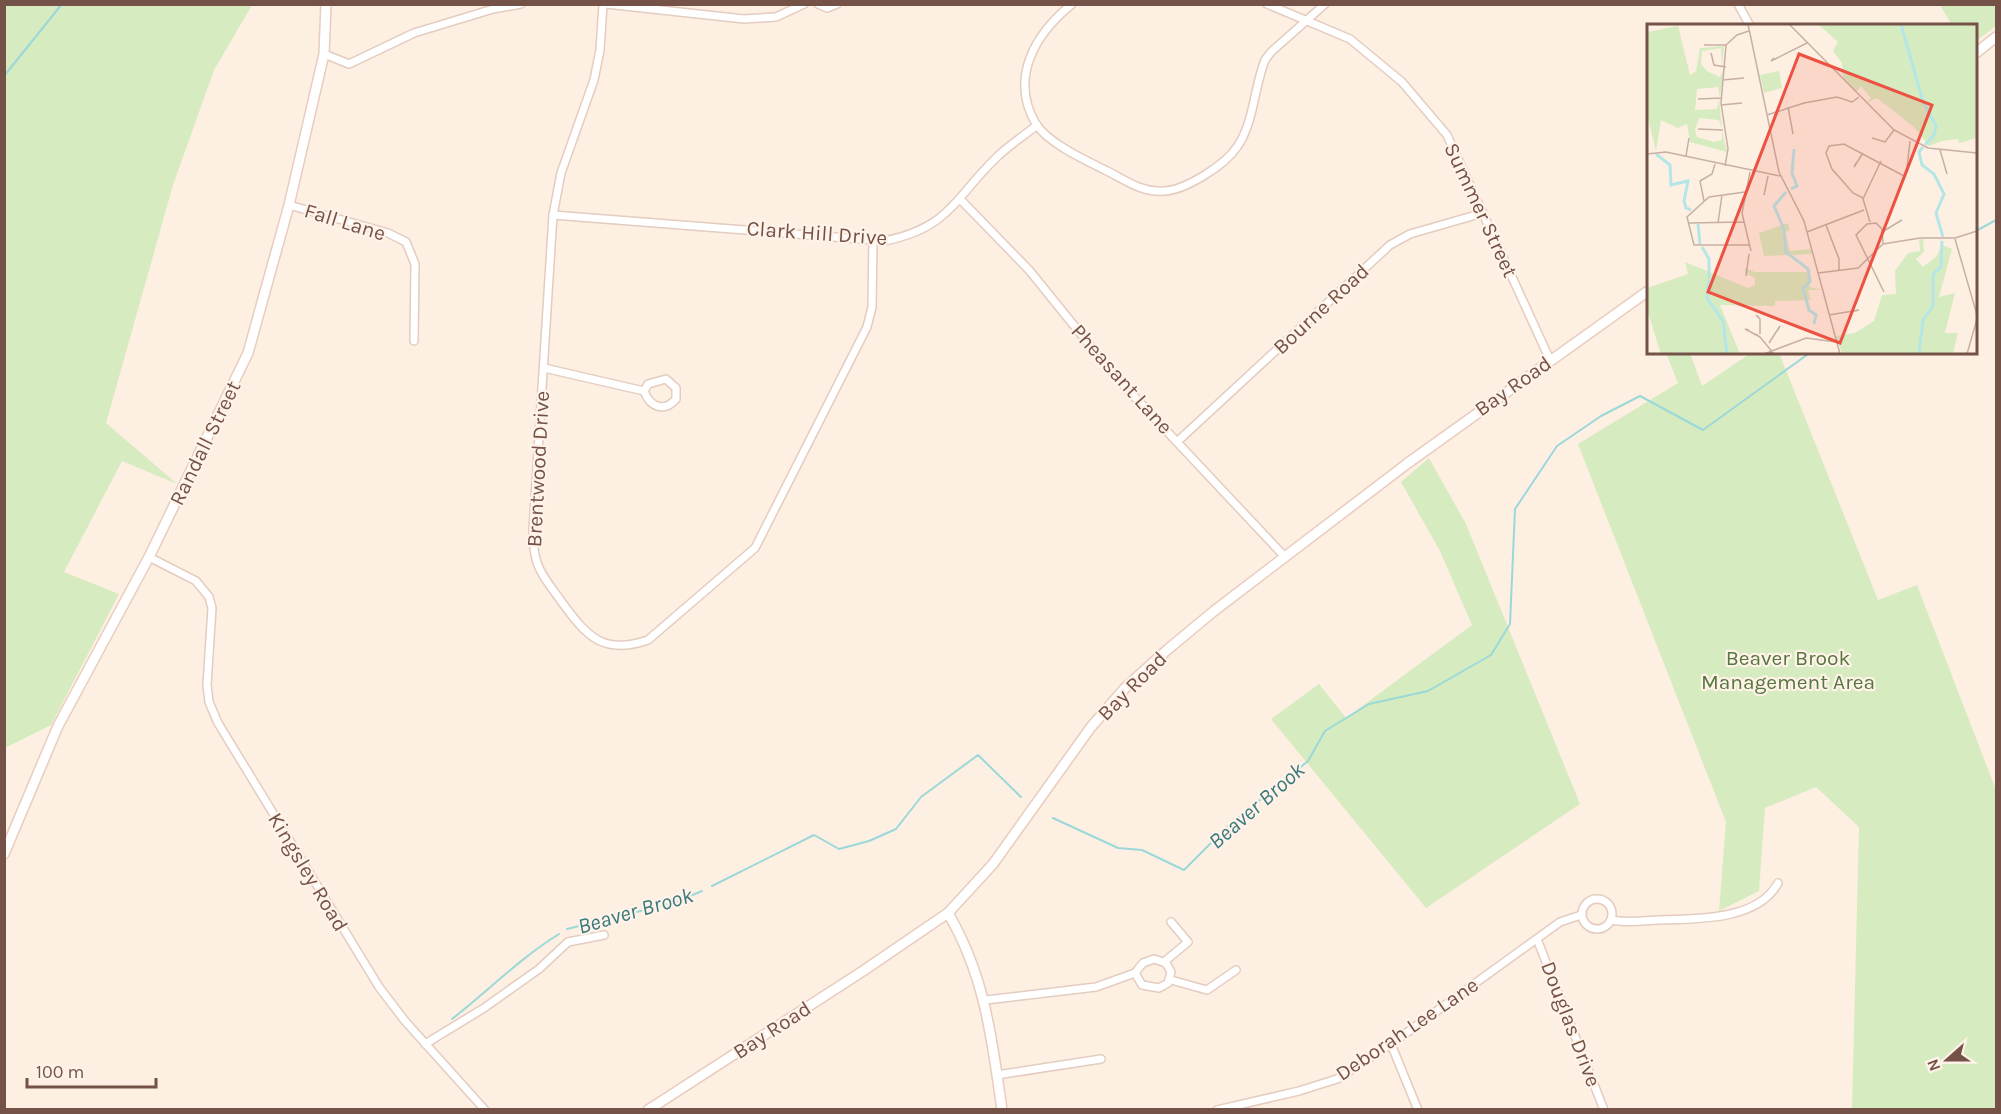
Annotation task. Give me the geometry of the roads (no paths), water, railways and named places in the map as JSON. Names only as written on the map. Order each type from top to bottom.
[{"type":"main road","name":"Randall Street","points":[[4,854],[58,726],[149,557],[248,353],[289,205],[324,54],[326,4]]},
{"type":"main road","points":[[1977,51],[1996,37]]},
{"type":"main road","name":"Bay Road","points":[[648,1110],[863,971],[948,913],[993,864],[1091,727],[1126,687],[1214,611],[1408,463],[1647,292]]},
{"type":"main road","points":[[948,913],[969,951],[986,1000],[1002,1110]]},
{"type":"street","points":[[324,54],[349,64],[414,33],[493,9],[521,4]]},
{"type":"street","points":[[604,4],[744,19],[776,17],[804,4]]},
{"type":"street","name":"Brentwood Drive","points":[[604,4],[600,50],[594,80],[561,173],[553,215],[533,554],[541,574],[580,627],[593,639],[612,645],[631,646],[648,640],[755,548],[867,327],[872,308],[873,240]]},
{"type":"street","points":[[818,4],[827,8],[837,4]]},
{"type":"street","points":[[1072,4],[1055,17],[1035,42],[1028,61],[1025,80],[1028,102],[1037,125],[1069,151],[1129,183],[1157,191],[1176,189],[1210,171],[1238,146],[1265,60],[1276,47],[1325,4]]},
{"type":"street","name":"Summer Street","points":[[1267,4],[1350,39],[1402,82],[1447,135],[1550,360]]},
{"type":"street","points":[[1738,4],[1749,24]]},
{"type":"street","name":"Clark Hill Drive","points":[[553,215],[885,241],[909,236],[926,229],[960,199],[998,156],[1037,125]]},
{"type":"street","name":"Pheasant Lane","points":[[960,199],[1029,270],[1114,375],[1285,557]]},
{"type":"street","name":"Fall Lane","points":[[289,205],[388,233],[406,242],[415,264],[414,341]]},
{"type":"street","name":"Bourne Road","points":[[1178,441],[1390,245],[1410,234],[1483,213]]},
{"type":"street","points":[[544,368],[644,391]]},
{"type":"street","points":[[666,380],[676,388],[676,399],[667,406],[656,406],[647,401],[644,391],[648,384],[666,380]]},
{"type":"street","name":"Kingsley Road","points":[[149,557],[196,580],[205,589],[211,601],[207,685],[214,716],[379,987],[425,1044],[485,1110]]},
{"type":"street","points":[[1581,915],[1585,924],[1593,929],[1603,928],[1611,920],[1717,918],[1760,901],[1770,895],[1778,883]]},
{"type":"street","name":"Deborah Lee Lane","points":[[1217,1110],[1324,1084],[1391,1044],[1560,922],[1581,915],[1587,902],[1598,898],[1611,907],[1611,920]]},
{"type":"street","points":[[1164,962],[1188,942],[1171,922]]},
{"type":"street","points":[[425,1044],[484,1008],[539,969],[568,942],[604,935]]},
{"type":"street","name":"Douglas Drive","points":[[1537,939],[1605,1110]]},
{"type":"street","points":[[986,1000],[1096,987],[1135,973],[1146,961],[1154,959],[1164,962],[1171,972],[1171,980],[1163,987],[1151,988],[1142,984],[1135,973]]},
{"type":"street","points":[[1171,980],[1208,990],[1236,970]]},
{"type":"street","points":[[1391,1044],[1418,1110]]},
{"type":"street","points":[[997,1075],[1101,1059]]},
{"type":"waterway","points":[[4,76],[62,4]]},
{"type":"waterway","name":"Beaver Brook","points":[[1977,230],[1996,220]]},
{"type":"waterway","name":"Beaver Brook","points":[[1053,818],[1118,848],[1142,850],[1184,870],[1229,825],[1308,761],[1325,731],[1369,704],[1428,691],[1491,655],[1510,624],[1515,509],[1557,446],[1601,416],[1640,396],[1703,430],[1808,354]]},
{"type":"waterway","name":"Beaver Brook","points":[[712,886],[814,835],[839,849],[869,841],[896,829],[921,797],[978,755],[1021,797]]},
{"type":"waterway","name":"Beaver Brook","points":[[567,929],[673,903],[702,891]]},
{"type":"waterway","name":"Beaver Brook","points":[[452,1019],[517,964],[559,934]]},
{"type":"park label","name":"Beaver Brook Management Area","points":[[1788,670]]}]
